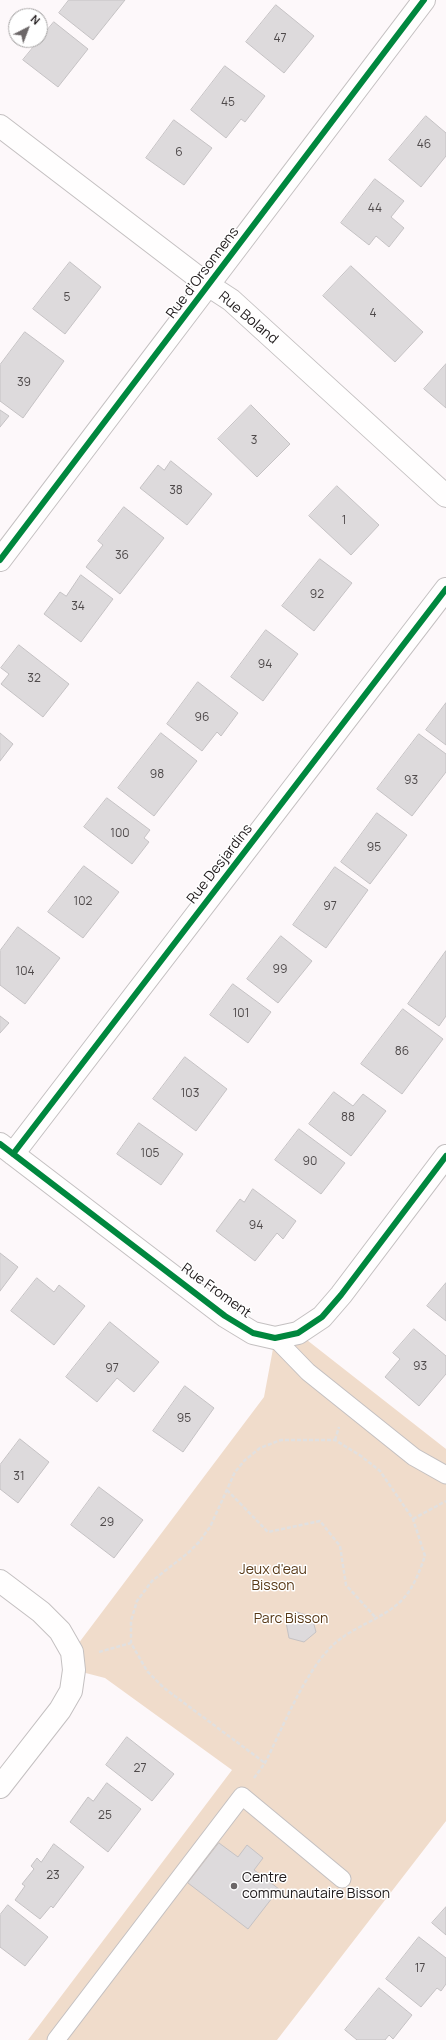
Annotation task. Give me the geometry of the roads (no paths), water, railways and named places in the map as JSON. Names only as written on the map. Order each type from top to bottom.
[{"type":"street","name":"Rue d'Orsonnens","points":[[0,560],[424,0]]},
{"type":"street","name":"Rue Boland","points":[[0,126],[208,285],[231,300],[446,496]]},
{"type":"street","name":"Rue Desjardins","points":[[6,1149],[446,590]]},
{"type":"street","name":"Rue Froment","points":[[6,1149],[226,1316],[253,1333],[275,1338],[298,1333],[322,1317],[341,1295],[446,1156]]},
{"type":"street","points":[[0,1581],[41,1612],[60,1631],[72,1652],[74,1670],[71,1691],[68,1698],[0,1787]]},
{"type":"lane","points":[[275,1338],[308,1372],[414,1457],[446,1476]]},
{"type":"lane","points":[[56,2040],[242,1796],[342,1879]]},
{"type":"place","name":"Centre communautaire Bisson","points":[[234,1886]]},
{"type":"park label","name":"Jeux d'eau Bisson","points":[[273,1578]]},
{"type":"park label","name":"Parc Bisson","points":[[291,1619]]}]
